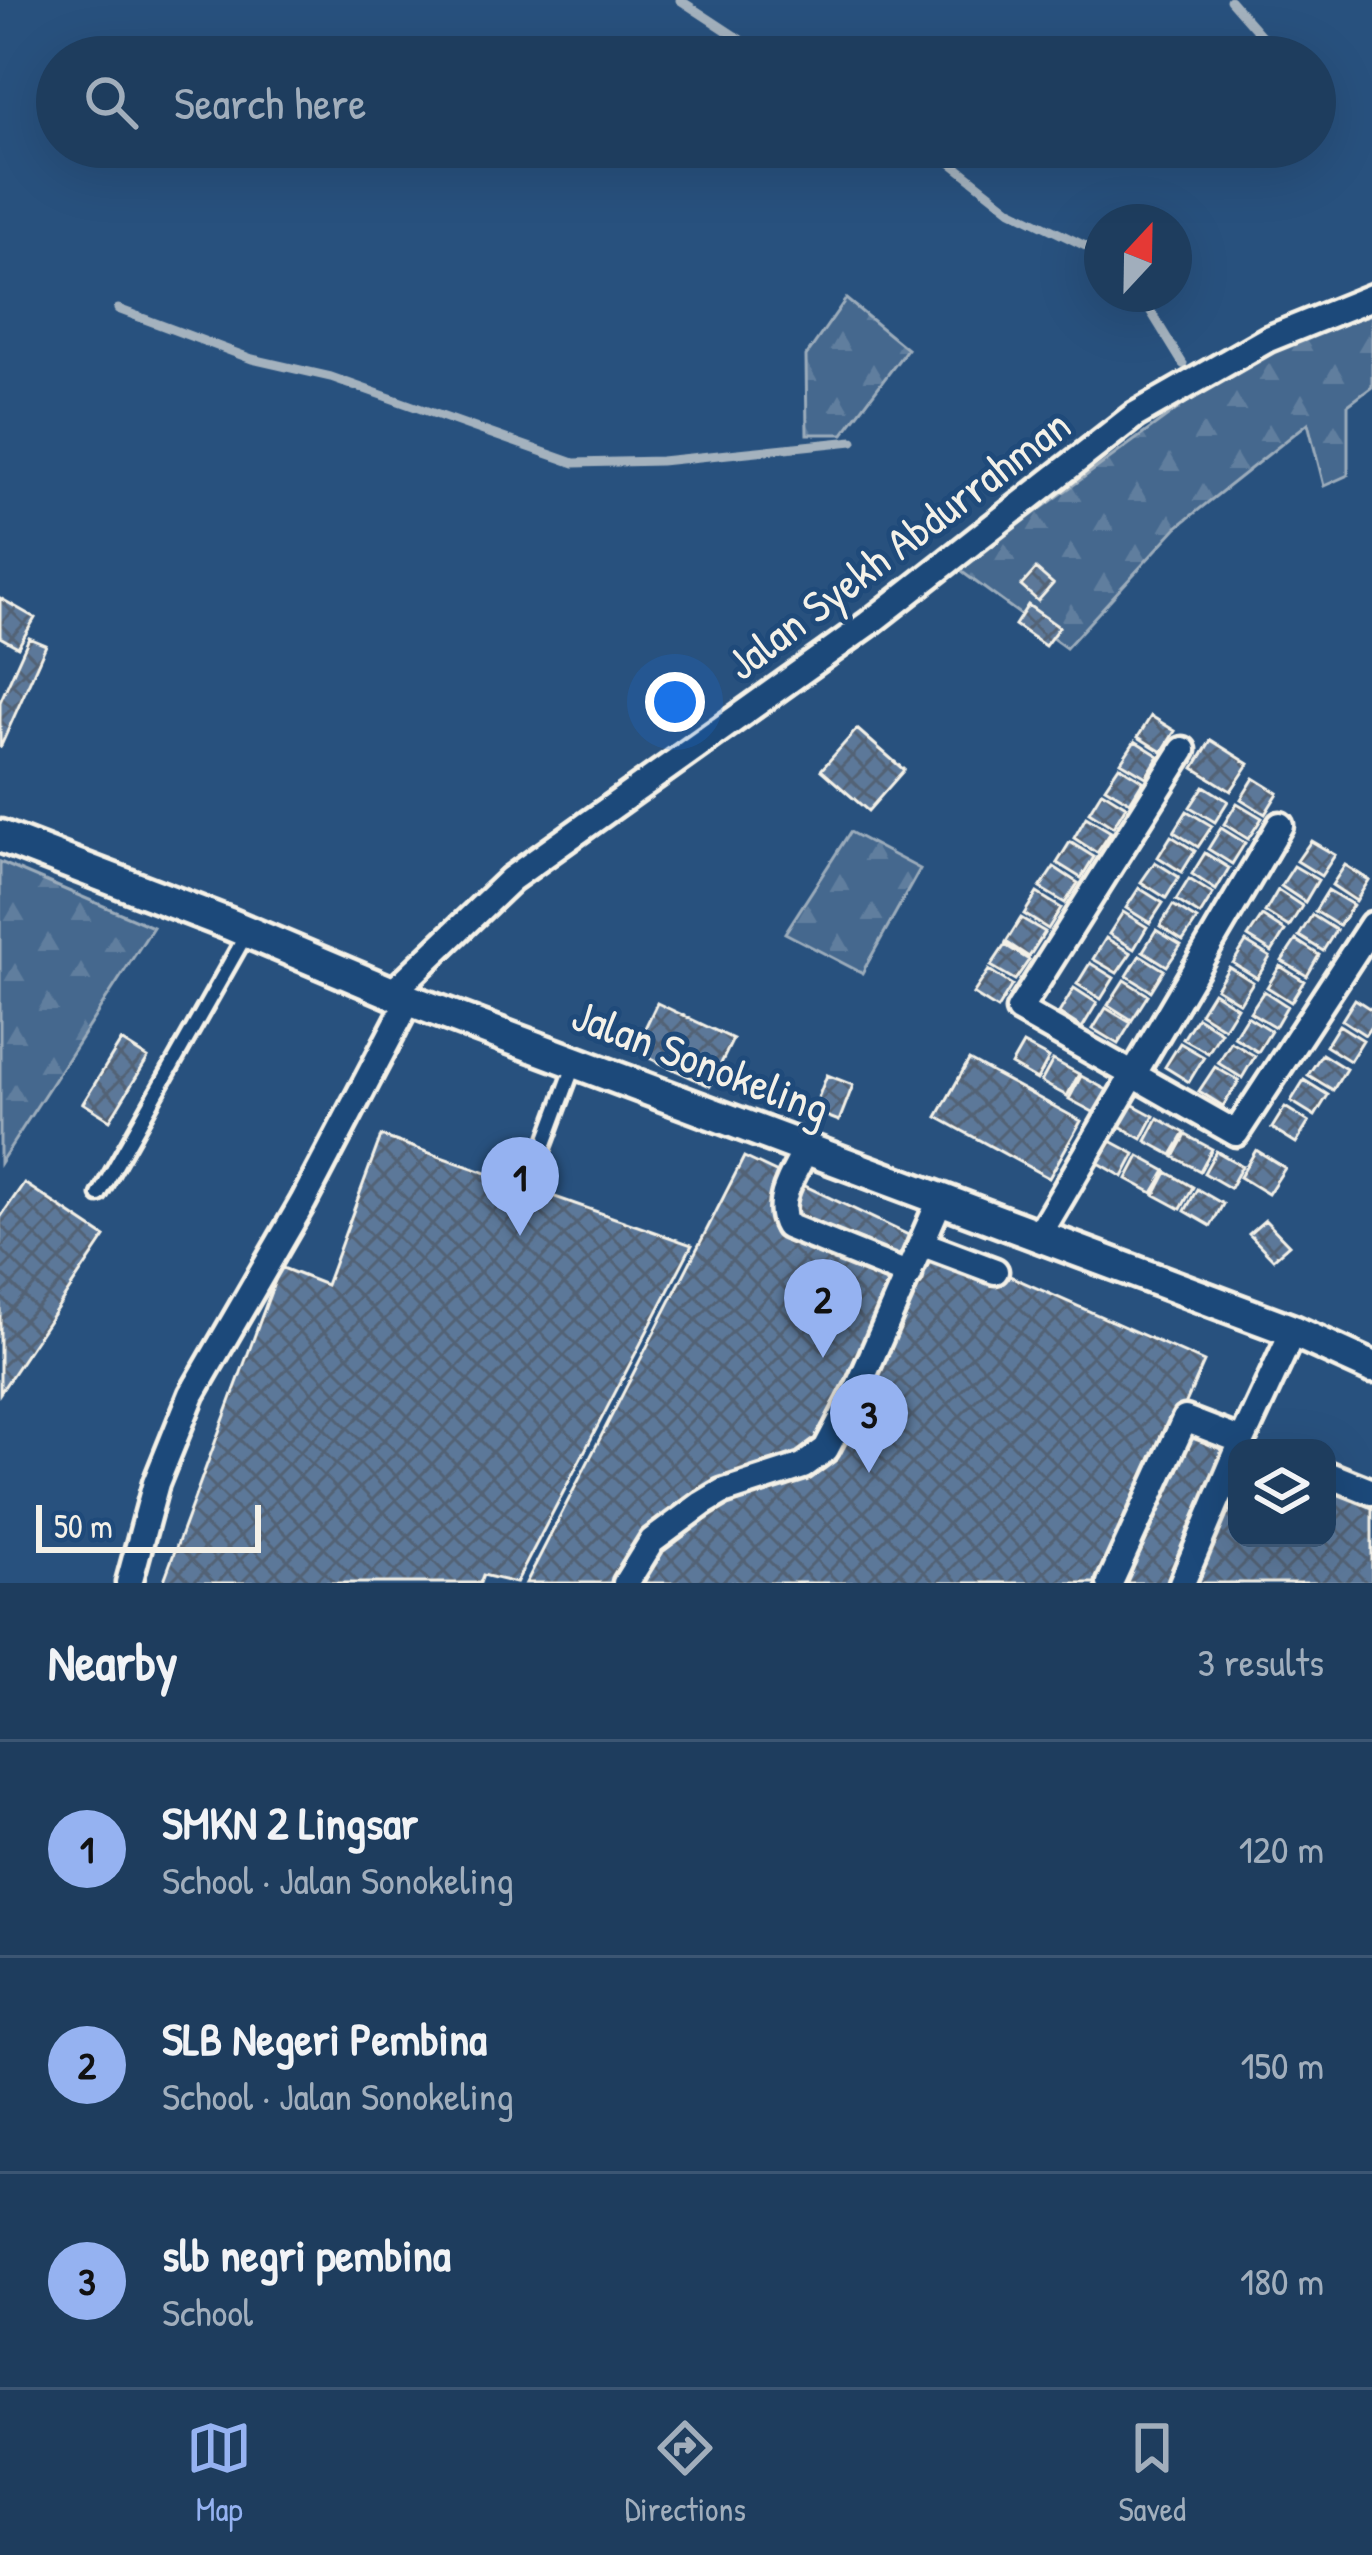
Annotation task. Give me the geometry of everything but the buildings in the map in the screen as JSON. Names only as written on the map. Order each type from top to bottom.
[{"type":"street","name":"Jalan Syekh Abdurrahman","points":[[129,1583],[156,1483],[192,1394],[303,1202],[401,996],[511,879],[851,637],[1135,415],[1268,339],[1372,297]]},
{"type":"street","points":[[1183,750],[1019,1010],[1236,1133],[1372,925]]},
{"type":"street","points":[[1039,1234],[1280,825]]},
{"type":"street","name":"Jalan Sonokeling","points":[[0,836],[401,996],[1039,1234],[1372,1366]]},
{"type":"street","points":[[806,1148],[782,1202],[784,1222],[909,1275]]},
{"type":"street","points":[[626,1583],[652,1541],[702,1504],[749,1482],[803,1466],[826,1449],[941,1198]]},
{"type":"street","points":[[923,1244],[995,1271]]},
{"type":"street","points":[[1247,1439],[1293,1331]]},
{"type":"street","points":[[1110,1583],[1185,1419],[1228,1439]]},
{"type":"street","points":[[1336,1478],[1372,1492]]},
{"type":"street","points":[[1182,1583],[1228,1482]]},
{"type":"lane","points":[[99,1195],[248,932]]},
{"type":"lane","points":[[531,1182],[576,1062]]},
{"type":"green space","points":[[846,299],[907,349],[843,434],[807,434],[806,356]]},
{"type":"green space","points":[[1372,314],[1372,387],[1348,405],[1348,475],[1324,486],[1308,423],[1177,527],[1066,648],[958,569],[1209,386],[1280,346]]},
{"type":"green space","points":[[850,832],[920,869],[862,973],[785,933]]},
{"type":"green space","points":[[0,862],[153,927],[0,1163]]},
{"type":"waterway","points":[[680,0],[735,36]]},
{"type":"waterway","points":[[1230,0],[1262,36]]},
{"type":"waterway","points":[[958,168],[1011,210],[1084,245]]},
{"type":"waterway","points":[[118,309],[252,359],[331,377],[574,463],[661,461],[853,441]]},
{"type":"waterway","points":[[1151,312],[1183,364]]},
{"type":"place","name":"SMKN 2 Lingsar","points":[[520,1236]]},
{"type":"place","name":"SLB Negeri Pembina","points":[[823,1358]]},
{"type":"place","name":"slb negri pembina","points":[[869,1473]]}]
